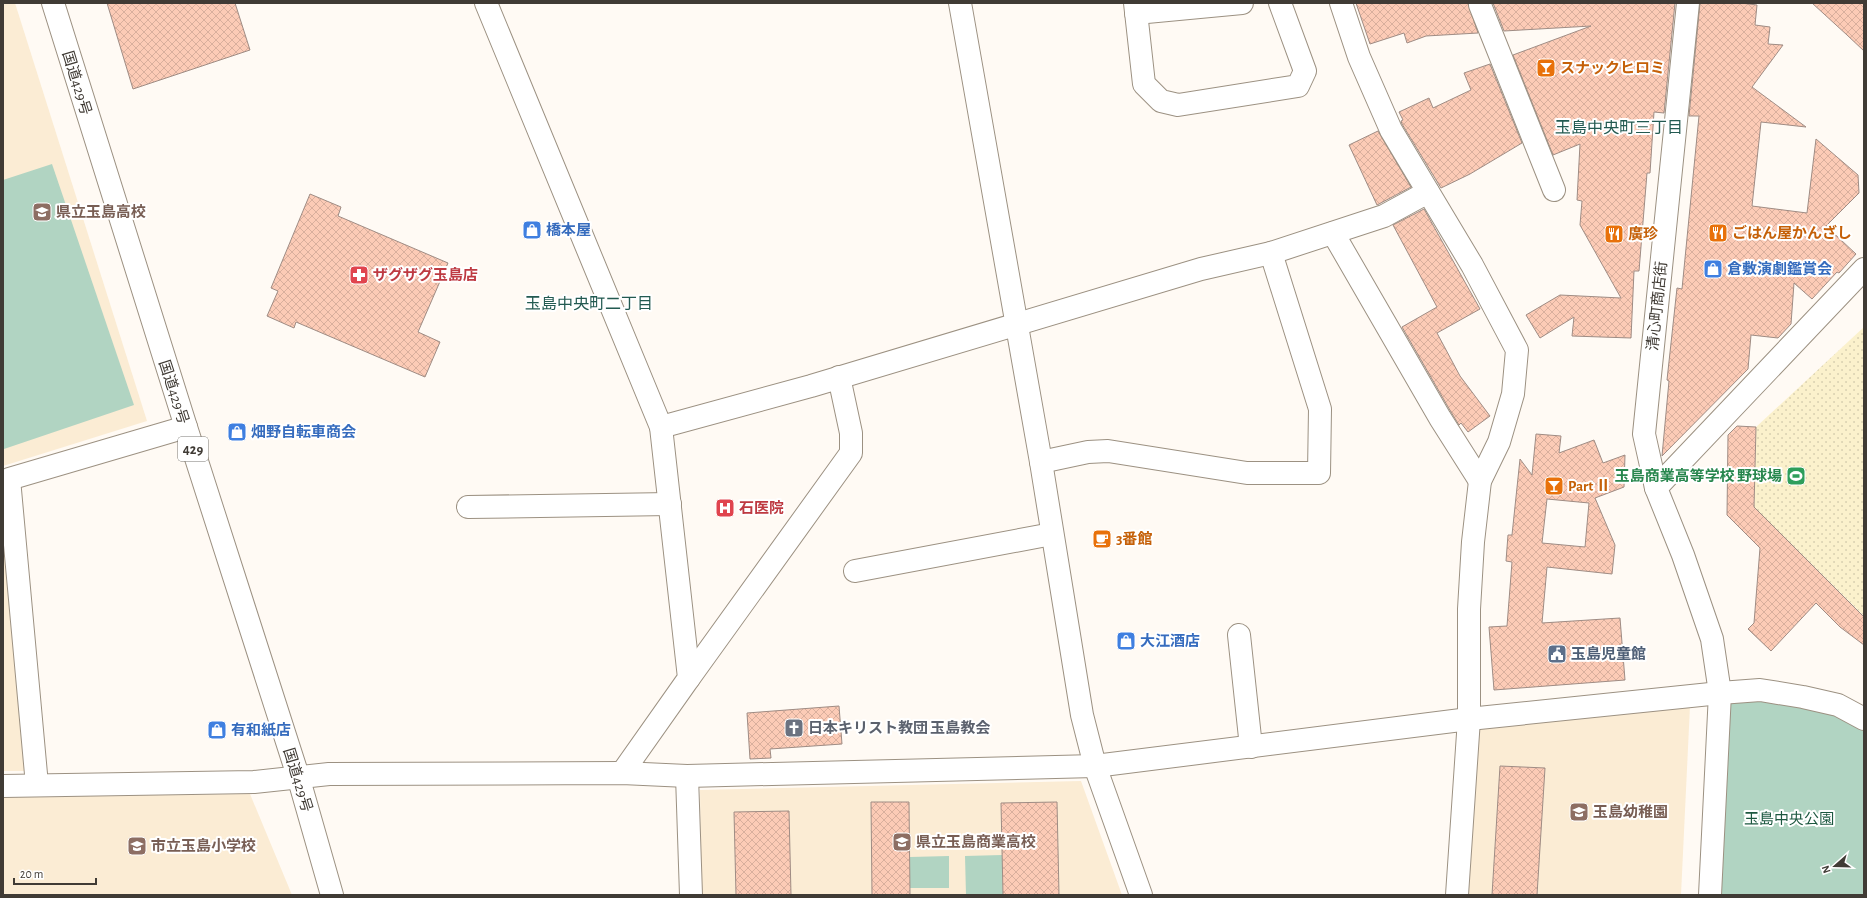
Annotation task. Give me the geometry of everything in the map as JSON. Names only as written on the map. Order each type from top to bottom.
[{"type":"main road","name":"国道429号","points":[[53,3],[186,427],[298,776],[332,895]]},
{"type":"main road","points":[[486,3],[660,427],[689,678]]},
{"type":"main road","points":[[960,3],[1041,462],[1082,715],[1095,766],[1141,895]]},
{"type":"main road","points":[[1242,3],[1136,8],[1144,84],[1161,101],[1178,104],[1298,86],[1305,71],[1280,3]]},
{"type":"main road","points":[[1342,3],[1360,58],[1391,130],[1472,265],[1517,350],[1513,394],[1501,435],[1480,481],[1473,542],[1469,609],[1468,719],[1457,895]]},
{"type":"main road","points":[[1480,3],[1554,190]]},
{"type":"main road","name":"清心町商店街","points":[[1688,3],[1644,434],[1656,488],[1683,555],[1712,639],[1720,693],[1710,895]]},
{"type":"main road","points":[[660,427],[838,377],[1201,269],[1271,253],[1384,216],[1428,192]]},
{"type":"main road","points":[[1333,233],[1440,418],[1480,481]]},
{"type":"main road","points":[[1041,462],[1088,452],[1108,450],[1247,473],[1319,473],[1320,409],[1271,253]]},
{"type":"main road","points":[[1656,488],[1864,269]]},
{"type":"main road","points":[[622,773],[851,453],[851,433],[838,377]]},
{"type":"main road","points":[[37,785],[9,480],[186,427]]},
{"type":"main road","points":[[468,507],[670,504]]},
{"type":"main road","points":[[855,571],[1052,534]]},
{"type":"main road","points":[[1239,635],[1251,746]]},
{"type":"main road","points":[[3,786],[254,782],[298,776],[329,774],[622,773],[687,776],[1095,766],[1468,719],[1760,690],[1803,696],[1838,705],[1864,719]]},
{"type":"main road","points":[[687,776],[691,895]]},
{"type":"shaded area","name":"県立玉島高校","points":[[3,3],[15,3],[147,421],[3,466]]},
{"type":"shaded area","points":[[3,533],[25,771],[3,771]]},
{"type":"shaded area","name":"玉島幼稚園","points":[[1690,706],[1681,895],[1466,895],[1479,729]]},
{"type":"shaded area","name":"県立玉島商業高校","points":[[1081,781],[1122,895],[701,895],[700,790]]},
{"type":"shaded area","name":"市立玉島小学校","points":[[250,794],[292,895],[3,895],[3,796]]},
{"type":"green space","name":"県立玉島高校","points":[[52,164],[134,405],[4,449],[3,180]]},
{"type":"green space","name":"玉島中央公園","points":[[1720,693],[1864,719],[1864,895],[1710,895]]},
{"type":"green space","points":[[1002,855],[1003,895],[966,895],[965,856]]},
{"type":"green space","points":[[949,856],[949,888],[910,888],[910,857]]},
{"type":"sand","name":"玉島商業高等学校 野球場","points":[[1864,327],[1864,616],[1754,507],[1756,427]]},
{"type":"building","points":[[107,3],[235,3],[250,50],[133,89]]},
{"type":"building","points":[[1356,3],[1468,3],[1478,33],[1426,36],[1407,43],[1404,33],[1370,44]]},
{"type":"building","points":[[1493,3],[1675,3],[1664,113],[1654,112],[1650,173],[1647,173],[1639,271],[1634,271],[1631,338],[1572,336],[1574,317],[1540,338],[1526,315],[1560,295],[1621,298],[1580,225],[1582,201],[1577,200],[1580,144],[1553,155],[1513,55],[1591,26],[1504,31]]},
{"type":"building","points":[[1700,3],[1741,3],[1757,5],[1755,25],[1770,27],[1768,44],[1783,45],[1752,87],[1806,127],[1761,122],[1752,206],[1807,213],[1816,139],[1858,175],[1859,193],[1826,226],[1856,254],[1812,299],[1794,283],[1791,324],[1778,338],[1751,335],[1748,369],[1662,456],[1669,381],[1667,380],[1677,288],[1682,289],[1699,116],[1689,116]]},
{"type":"building","points":[[1812,3],[1864,3],[1864,51],[1847,35]]},
{"type":"building","points":[[1490,64],[1522,143],[1470,174],[1441,188],[1402,124],[1401,121],[1403,120],[1399,112],[1429,98],[1433,108],[1471,90],[1464,73]]},
{"type":"building","points":[[1378,131],[1411,187],[1377,205],[1349,145]]},
{"type":"building","name":"ザグザグ玉島店","points":[[310,194],[341,207],[338,216],[448,263],[418,332],[440,342],[425,377],[296,322],[294,328],[267,316],[278,291],[271,288]]},
{"type":"building","points":[[1424,209],[1480,309],[1437,333],[1460,376],[1490,416],[1468,432],[1461,423],[1459,425],[1402,327],[1437,307],[1393,225]]},
{"type":"building","points":[[1737,426],[1756,427],[1754,507],[1864,617],[1864,645],[1840,627],[1816,603],[1771,651],[1748,629],[1754,623],[1760,548],[1727,515],[1728,435]]},
{"type":"building","points":[[1536,434],[1561,436],[1559,453],[1594,440],[1603,463],[1625,455],[1624,487],[1595,498],[1615,545],[1612,574],[1547,567],[1542,623],[1620,618],[1625,680],[1494,690],[1489,627],[1507,626],[1512,562],[1506,561],[1508,535],[1512,535],[1520,459],[1532,475]],"holes":[[[1547,499],[1589,503],[1585,547],[1542,543]]]},
{"type":"building","name":"日本キリスト教団 玉島教会","points":[[839,706],[842,744],[770,749],[771,758],[750,759],[747,713]]},
{"type":"building","points":[[1500,766],[1545,768],[1537,895],[1492,895]]},
{"type":"building","points":[[871,802],[909,802],[910,895],[872,895]]},
{"type":"building","points":[[1057,802],[1059,895],[1003,895],[1001,803]]},
{"type":"building","points":[[789,811],[791,895],[736,895],[734,812]]},
{"type":"place","name":"スナックヒロミ","points":[[1546,68]]},
{"type":"place","name":"県立玉島高校","points":[[42,212]]},
{"type":"place","name":"橋本屋","points":[[532,230]]},
{"type":"place","name":"ごはん屋かんざし","points":[[1718,233]]},
{"type":"place","name":"廣珍","points":[[1614,234]]},
{"type":"place","name":"倉敷演劇鑑賞会","points":[[1713,269]]},
{"type":"place","name":"ザグザグ玉島店","points":[[359,275]]},
{"type":"place","name":"畑野自転車商会","points":[[237,432]]},
{"type":"place","name":"玉島商業高等学校 野球場","points":[[1796,476]]},
{"type":"place","name":"Part Ⅱ","points":[[1554,486]]},
{"type":"place","name":"石医院","points":[[725,508]]},
{"type":"place","name":"3番館","points":[[1102,539]]},
{"type":"place","name":"大江酒店","points":[[1126,641]]},
{"type":"place","name":"玉島児童館","points":[[1557,654]]},
{"type":"place","name":"日本キリスト教団 玉島教会","points":[[794,728]]},
{"type":"place","name":"有和紙店","points":[[217,730]]},
{"type":"place","name":"玉島幼稚園","points":[[1579,812]]},
{"type":"place","name":"県立玉島商業高校","points":[[902,842]]},
{"type":"place","name":"市立玉島小学校","points":[[137,846]]},
{"type":"district","name":"玉島中央町三丁目","points":[[1619,127]]},
{"type":"district","name":"玉島中央町二丁目","points":[[589,303]]}]
